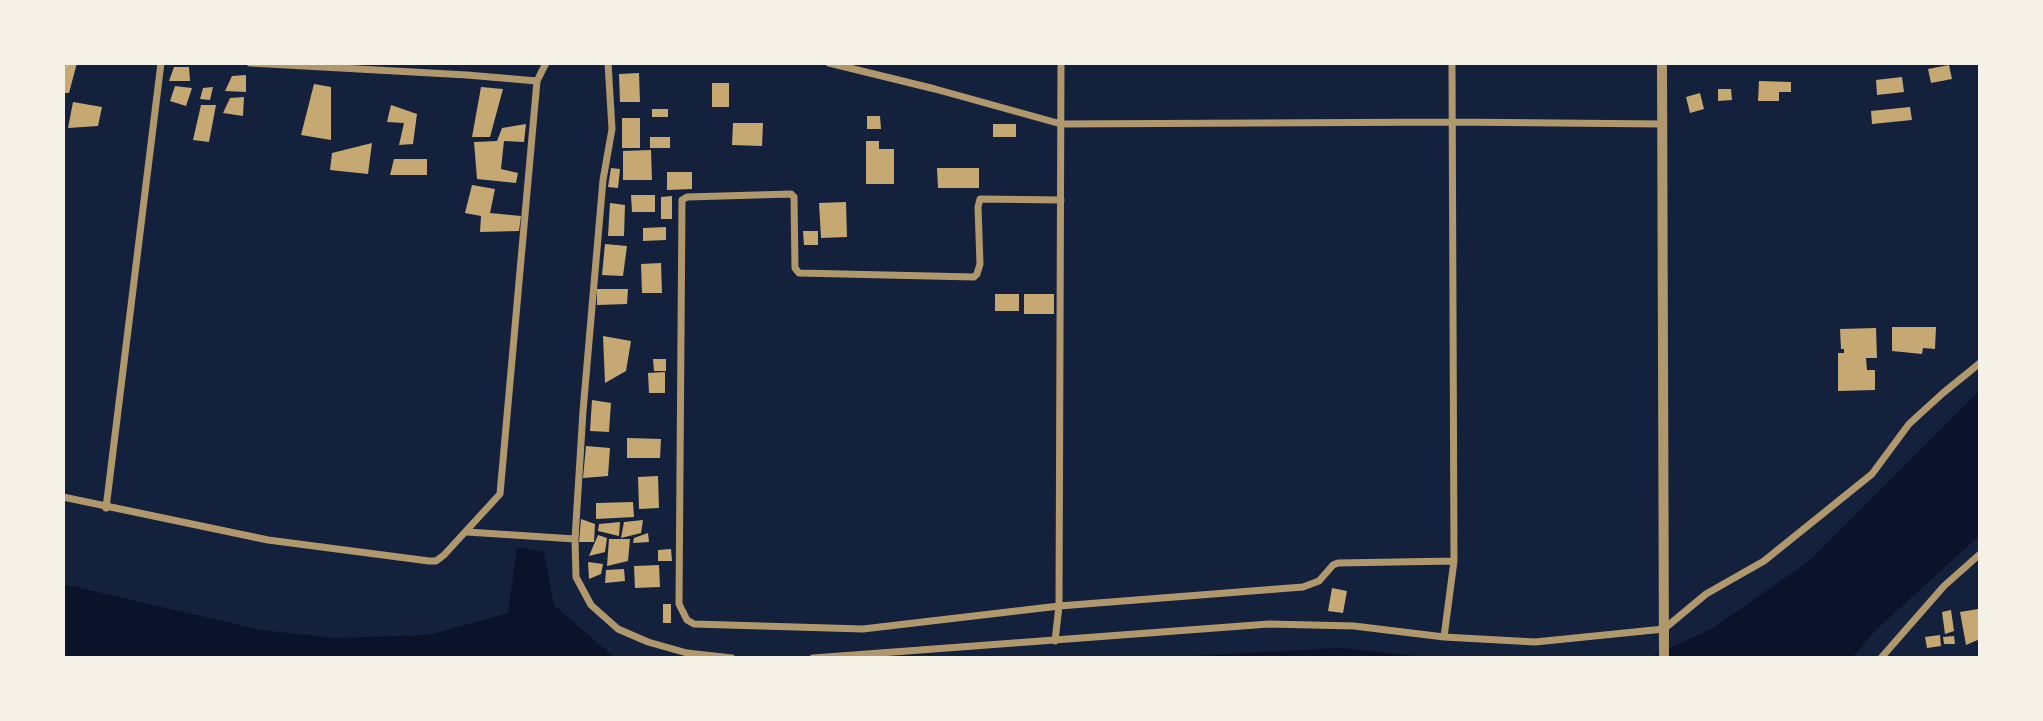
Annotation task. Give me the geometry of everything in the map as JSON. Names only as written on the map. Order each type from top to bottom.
[{"type":"street","points":[[106,508],[161,63]]},
{"type":"street","points":[[250,63],[537,81]]},
{"type":"street","points":[[63,497],[268,540],[429,561],[436,561],[444,555],[500,494],[537,81],[546,63]]},
{"type":"street","points":[[608,63],[612,129],[603,180],[583,411],[575,539],[576,577],[591,605],[618,629],[648,642],[687,653],[732,658]]},
{"type":"street","points":[[829,63],[1061,124],[1662,124]]},
{"type":"street","points":[[1055,641],[1059,606],[1061,63]]},
{"type":"street","points":[[1444,636],[1454,561],[1452,63]]},
{"type":"street","points":[[1662,63],[1664,658]]},
{"type":"street","points":[[1061,200],[979,199],[979,264],[974,277],[799,274],[795,268],[794,197],[791,194],[687,197],[682,200],[679,604],[687,620],[694,624],[863,629],[1059,606],[1312,585],[1338,563],[1454,561]]},
{"type":"street","points":[[813,658],[1269,624],[1354,626],[1535,642],[1664,629],[1706,594],[1764,561],[1872,474],[1909,424],[1980,362]]},
{"type":"street","points":[[467,532],[575,539]]},
{"type":"street","points":[[1881,658],[1944,586],[1980,554]]},
{"type":"water","points":[[1980,390],[1980,535],[1876,630],[1852,658],[1648,658],[1713,628],[1809,561]]},
{"type":"water","points":[[517,547],[544,552],[554,605],[615,658],[63,658],[63,584],[261,630],[335,638],[429,635],[508,613]]},
{"type":"water","points":[[1341,648],[1435,658],[1151,658]]},
{"type":"building","points":[[63,63],[77,63],[69,93],[63,93]]},
{"type":"building","points":[[1949,65],[1952,79],[1931,83],[1928,69]]},
{"type":"building","points":[[174,67],[189,67],[190,81],[169,81]]},
{"type":"building","points":[[639,73],[640,102],[620,102],[619,74]]},
{"type":"building","points":[[246,75],[246,92],[225,91],[232,76]]},
{"type":"building","points":[[1902,77],[1904,92],[1877,95],[1876,80]]},
{"type":"building","points":[[1759,81],[1791,82],[1791,92],[1779,92],[1779,101],[1758,101]]},
{"type":"building","points":[[712,83],[729,83],[729,107],[712,107]]},
{"type":"building","points":[[314,84],[331,87],[331,140],[301,135]]},
{"type":"building","points":[[175,86],[192,88],[186,106],[170,101]]},
{"type":"building","points":[[213,87],[210,100],[200,99],[203,88]]},
{"type":"building","points":[[481,87],[503,89],[490,137],[472,137]]},
{"type":"building","points":[[1718,89],[1731,89],[1732,100],[1718,101]]},
{"type":"building","points":[[1700,93],[1704,109],[1690,113],[1686,97]]},
{"type":"building","points":[[244,97],[243,116],[223,113],[230,98]]},
{"type":"building","points":[[73,102],[102,107],[98,126],[68,128]]},
{"type":"building","points":[[201,105],[216,105],[209,142],[193,140]]},
{"type":"building","points":[[391,105],[417,114],[413,144],[399,145],[404,123],[387,122]]},
{"type":"building","points":[[1910,107],[1912,120],[1872,124],[1871,111]]},
{"type":"building","points":[[652,109],[668,109],[668,117],[652,117]]},
{"type":"building","points":[[867,116],[880,116],[881,129],[867,129]]},
{"type":"building","points":[[622,118],[640,118],[640,148],[622,148]]},
{"type":"building","points":[[733,123],[763,123],[762,146],[732,145]]},
{"type":"building","points":[[526,124],[524,142],[504,141],[501,169],[518,173],[516,183],[477,179],[474,142],[497,141],[502,128]]},
{"type":"building","points":[[993,124],[1016,124],[1016,137],[993,137]]},
{"type":"building","points":[[650,137],[670,137],[670,148],[650,148]]},
{"type":"building","points":[[866,141],[879,141],[879,149],[894,149],[894,184],[866,184]]},
{"type":"building","points":[[372,143],[368,174],[330,170],[332,153]]},
{"type":"building","points":[[651,150],[652,180],[623,180],[623,151]]},
{"type":"building","points":[[394,159],[427,159],[427,175],[390,175]]},
{"type":"building","points":[[611,168],[620,169],[618,188],[608,187]]},
{"type":"building","points":[[937,168],[979,168],[979,188],[938,188]]},
{"type":"building","points":[[667,172],[692,172],[692,189],[667,190]]},
{"type":"building","points":[[472,185],[495,189],[490,213],[521,216],[519,231],[480,232],[481,216],[465,213]]},
{"type":"building","points":[[631,195],[655,195],[655,212],[632,212]]},
{"type":"building","points":[[672,196],[672,219],[661,219],[661,197]]},
{"type":"building","points":[[846,202],[847,237],[821,238],[819,203]]},
{"type":"building","points":[[610,203],[625,205],[624,236],[608,236]]},
{"type":"building","points":[[666,227],[666,240],[643,241],[643,228]]},
{"type":"building","points":[[803,231],[818,231],[818,245],[804,245]]},
{"type":"building","points":[[605,244],[627,246],[623,276],[602,275]]},
{"type":"building","points":[[661,263],[662,293],[642,293],[641,264]]},
{"type":"building","points":[[597,289],[628,289],[627,304],[597,305]]},
{"type":"building","points":[[995,294],[1019,294],[1019,311],[995,311]]},
{"type":"building","points":[[1024,294],[1054,294],[1054,314],[1024,314]]},
{"type":"building","points":[[1892,327],[1936,327],[1935,349],[1923,348],[1922,354],[1892,351]]},
{"type":"building","points":[[1876,328],[1877,358],[1866,358],[1867,370],[1875,370],[1875,390],[1838,391],[1838,353],[1844,353],[1844,349],[1841,349],[1840,329]]},
{"type":"building","points":[[603,336],[631,341],[626,371],[605,383]]},
{"type":"building","points":[[653,359],[666,359],[666,371],[654,371]]},
{"type":"building","points":[[665,372],[665,393],[649,393],[648,373]]},
{"type":"building","points":[[592,400],[611,403],[609,432],[590,431]]},
{"type":"building","points":[[627,438],[661,439],[660,458],[627,458]]},
{"type":"building","points":[[586,446],[610,448],[608,476],[583,478]]},
{"type":"building","points":[[658,476],[659,508],[639,509],[638,477]]},
{"type":"building","points":[[633,502],[634,517],[596,519],[596,503]]},
{"type":"building","points":[[581,519],[595,524],[594,542],[579,542]]},
{"type":"building","points":[[643,520],[641,533],[621,538],[624,522]]},
{"type":"building","points":[[620,522],[619,536],[598,531],[599,524]]},
{"type":"building","points":[[648,533],[649,542],[633,543],[634,538]]},
{"type":"building","points":[[598,535],[607,538],[605,552],[589,556]]},
{"type":"building","points":[[609,539],[630,539],[628,561],[607,566]]},
{"type":"building","points":[[671,549],[672,561],[658,561],[658,550]]},
{"type":"building","points":[[588,562],[603,564],[601,574],[589,579]]},
{"type":"building","points":[[659,565],[660,587],[635,588],[634,566]]},
{"type":"building","points":[[624,569],[625,581],[605,583],[606,570]]},
{"type":"building","points":[[1332,588],[1347,591],[1343,613],[1328,611]]},
{"type":"building","points":[[663,604],[671,604],[671,623],[663,623]]},
{"type":"building","points":[[1978,609],[1980,639],[1966,645],[1960,612]]},
{"type":"building","points":[[1951,610],[1954,631],[1945,634],[1942,612]]},
{"type":"building","points":[[1940,635],[1941,646],[1927,648],[1925,637]]},
{"type":"building","points":[[1954,636],[1955,644],[1944,644],[1943,637]]}]
